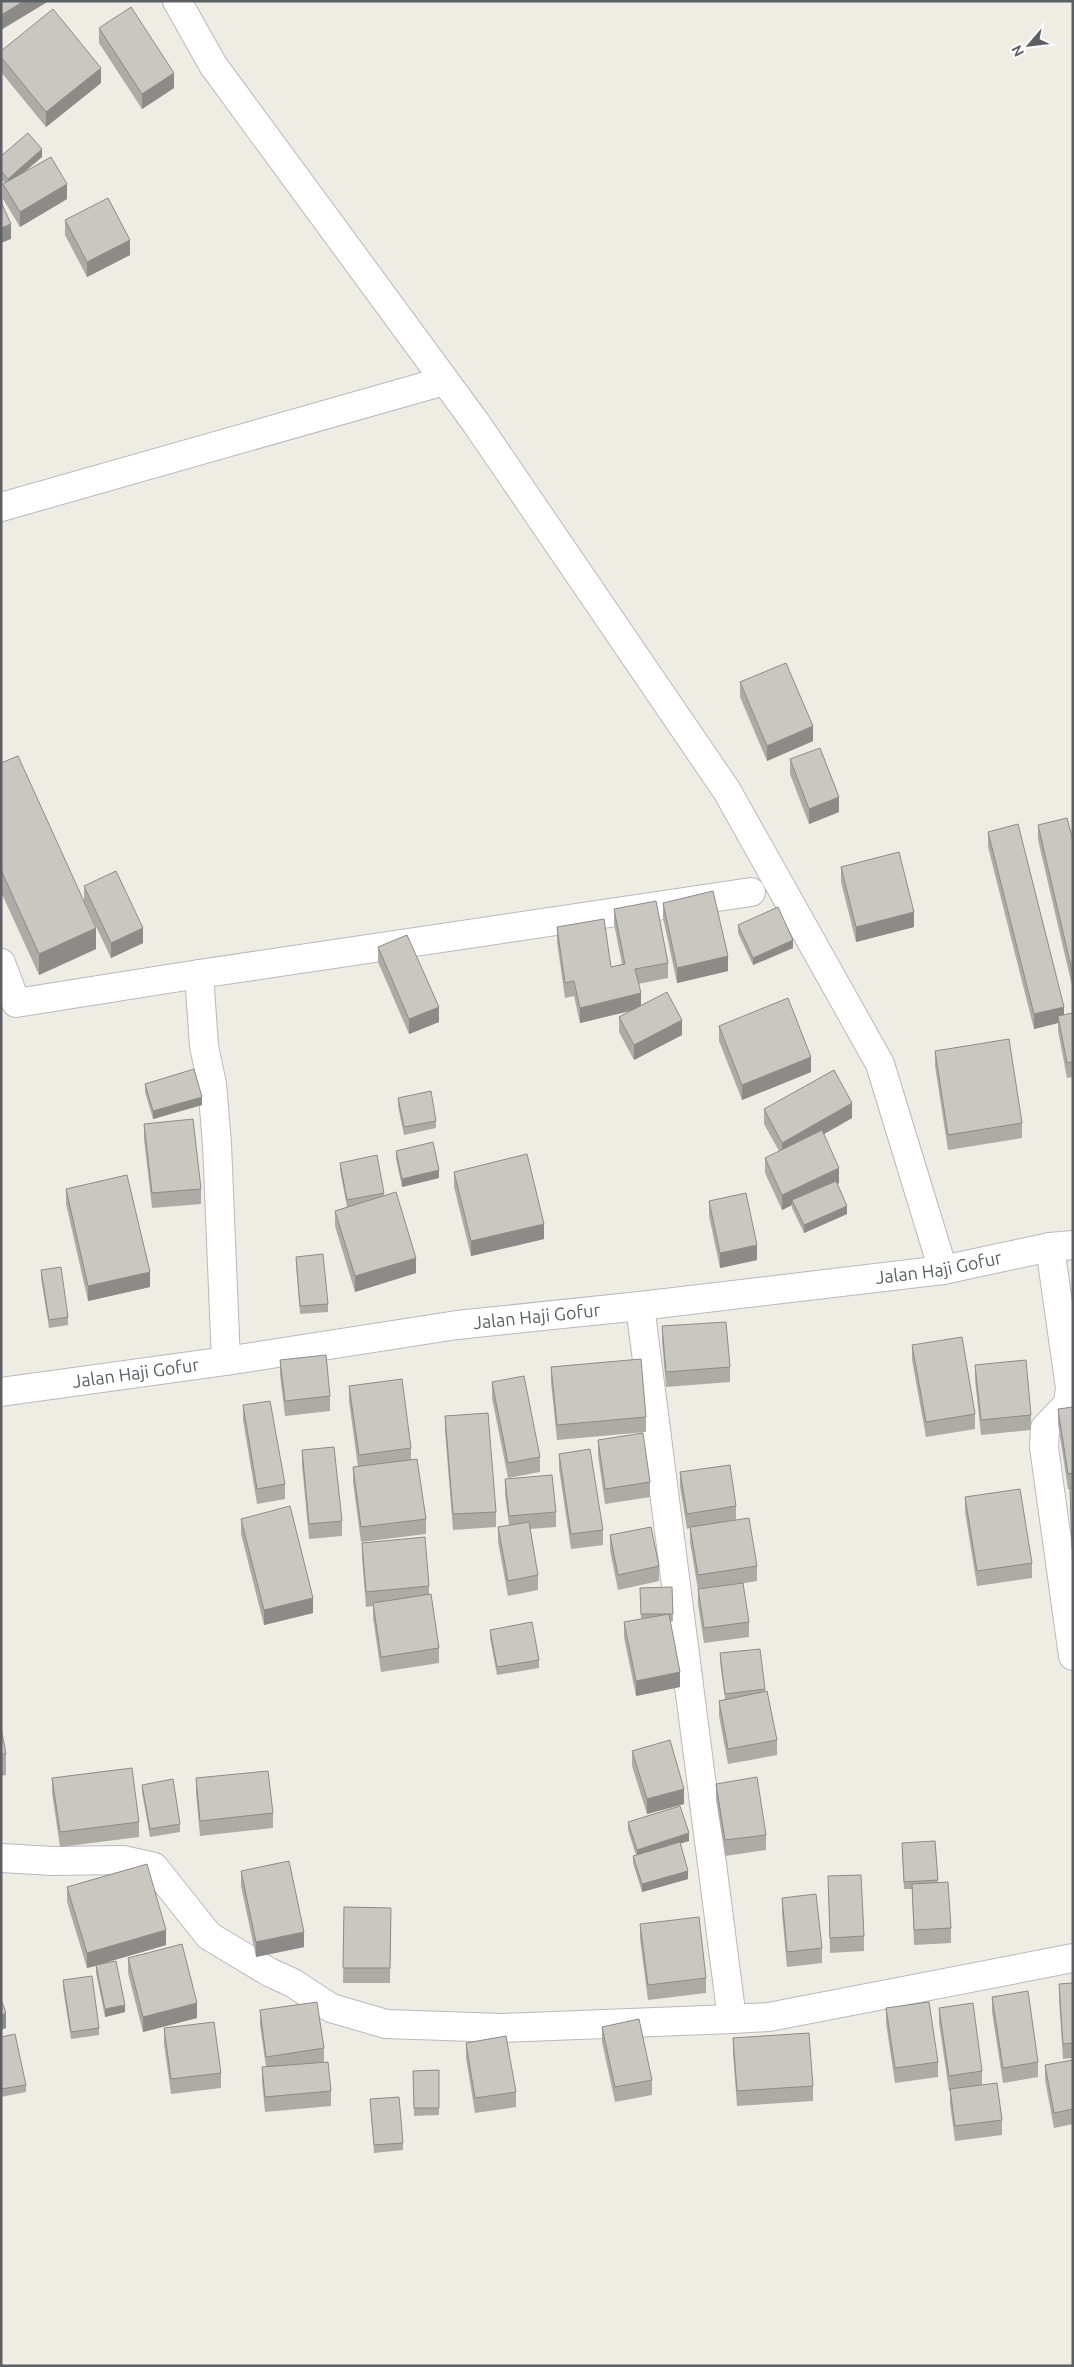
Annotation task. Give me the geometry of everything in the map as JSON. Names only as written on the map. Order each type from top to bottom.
[{"type":"street","points":[[181,2],[213,65],[476,423],[736,808],[880,1064],[943,1270]]},
{"type":"street","points":[[1,508],[444,381]]},
{"type":"street","points":[[1,962],[16,1003],[751,892]]},
{"type":"street","points":[[199,974],[204,1046],[212,1084],[217,1144],[226,1361]]},
{"type":"street","points":[[1062,1246],[1070,1388],[1068,1404],[1045,1428],[1044,1446],[1073,1656]]},
{"type":"street","name":"Jalan Haji Gofur","points":[[1,1392],[226,1361],[457,1325],[640,1306],[943,1270],[1062,1246]]},
{"type":"street","points":[[640,1306],[732,2019]]},
{"type":"street","points":[[1,1858],[53,1861],[123,1860],[154,1867],[209,1936],[269,1972],[293,1983],[331,2008],[386,2024],[502,2028],[769,2018],[1073,1958]]},
{"type":"building","points":[[1,1],[24,1],[1,15]]},
{"type":"building","points":[[131,7],[174,73],[142,94],[99,28]]},
{"type":"building","points":[[53,9],[101,68],[46,112],[1,57],[1,51]]},
{"type":"building","points":[[28,133],[42,149],[8,179],[1,171],[1,156]]},
{"type":"building","points":[[51,157],[67,184],[20,212],[3,184]]},
{"type":"building","points":[[108,198],[130,240],[87,262],[65,220]]},
{"type":"building","points":[[1,202],[11,224],[1,228]]},
{"type":"building","points":[[786,663],[813,726],[767,746],[740,682]]},
{"type":"building","points":[[820,748],[839,797],[809,809],[790,759]]},
{"type":"building","points":[[18,756],[96,928],[39,954],[1,870],[1,763]]},
{"type":"building","points":[[1067,818],[1073,841],[1073,975],[1038,825]]},
{"type":"building","points":[[1018,824],[1064,1007],[1034,1014],[988,832]]},
{"type":"building","points":[[899,852],[914,912],[856,927],[841,867]]},
{"type":"building","points":[[116,871],[143,928],[111,943],[84,886]]},
{"type":"building","points":[[713,891],[728,956],[677,968],[663,903]]},
{"type":"building","points":[[656,901],[668,963],[635,969],[641,993],[580,1008],[574,981],[565,983],[557,927],[604,919],[611,967],[625,964],[614,909]]},
{"type":"building","points":[[778,907],[793,940],[753,958],[738,925]]},
{"type":"building","points":[[407,935],[439,1007],[409,1019],[378,947]]},
{"type":"building","points":[[667,992],[682,1020],[634,1045],[619,1017]]},
{"type":"building","points":[[788,998],[811,1057],[742,1085],[719,1026]]},
{"type":"building","points":[[1073,1013],[1073,1062],[1067,1063],[1058,1016]]},
{"type":"building","points":[[1009,1039],[1022,1123],[948,1135],[935,1051]]},
{"type":"building","points":[[194,1069],[202,1097],[153,1111],[145,1084]]},
{"type":"building","points":[[834,1070],[852,1103],[782,1143],[764,1109]]},
{"type":"building","points":[[431,1091],[436,1121],[404,1127],[398,1098]]},
{"type":"building","points":[[193,1119],[201,1189],[152,1193],[144,1124]]},
{"type":"building","points":[[822,1130],[839,1168],[782,1195],[765,1158]]},
{"type":"building","points":[[433,1142],[439,1170],[402,1179],[396,1151]]},
{"type":"building","points":[[527,1154],[544,1224],[471,1241],[454,1172]]},
{"type":"building","points":[[377,1155],[384,1193],[347,1200],[340,1163]]},
{"type":"building","points":[[127,1175],[150,1272],[88,1286],[66,1189]]},
{"type":"building","points":[[836,1181],[847,1206],[804,1225],[792,1200]]},
{"type":"building","points":[[396,1192],[416,1258],[355,1276],[335,1211]]},
{"type":"building","points":[[746,1193],[757,1245],[720,1253],[709,1201]]},
{"type":"building","points":[[323,1254],[328,1304],[300,1306],[296,1257]]},
{"type":"building","points":[[61,1267],[68,1317],[49,1320],[41,1270]]},
{"type":"building","points":[[726,1322],[730,1367],[666,1372],[662,1326]]},
{"type":"building","points":[[962,1337],[975,1414],[926,1422],[912,1345]]},
{"type":"building","points":[[326,1355],[330,1396],[285,1401],[280,1360]]},
{"type":"building","points":[[641,1359],[646,1417],[557,1425],[551,1367]]},
{"type":"building","points":[[1026,1360],[1031,1415],[981,1420],[975,1365]]},
{"type":"building","points":[[524,1376],[540,1457],[508,1463],[492,1382]]},
{"type":"building","points":[[402,1379],[411,1448],[359,1455],[349,1386]]},
{"type":"building","points":[[270,1401],[285,1484],[257,1489],[243,1405]]},
{"type":"building","points":[[1073,1407],[1073,1473],[1068,1474],[1058,1409]]},
{"type":"building","points":[[488,1413],[496,1512],[453,1514],[445,1416]]},
{"type":"building","points":[[643,1433],[650,1482],[605,1489],[598,1440]]},
{"type":"building","points":[[334,1447],[342,1521],[309,1524],[302,1450]]},
{"type":"building","points":[[590,1449],[603,1530],[571,1534],[559,1454]]},
{"type":"building","points":[[417,1459],[426,1519],[361,1527],[353,1467]]},
{"type":"building","points":[[730,1465],[736,1506],[687,1514],[680,1472]]},
{"type":"building","points":[[552,1475],[556,1512],[509,1516],[505,1479]]},
{"type":"building","points":[[1070,1488],[1073,1488],[1073,1548],[1072,1548]]},
{"type":"building","points":[[1020,1489],[1032,1563],[977,1571],[965,1497]]},
{"type":"building","points":[[290,1506],[313,1598],[264,1610],[241,1519]]},
{"type":"building","points":[[749,1518],[757,1566],[698,1575],[690,1527]]},
{"type":"building","points":[[529,1522],[538,1575],[508,1581],[498,1527]]},
{"type":"building","points":[[651,1527],[659,1566],[618,1575],[610,1535]]},
{"type":"building","points":[[425,1537],[429,1586],[366,1592],[362,1543]]},
{"type":"building","points":[[743,1583],[749,1622],[704,1628],[698,1589]]},
{"type":"building","points":[[672,1587],[673,1614],[641,1614],[640,1588]]},
{"type":"building","points":[[431,1594],[439,1648],[381,1657],[373,1603]]},
{"type":"building","points":[[669,1614],[680,1672],[636,1681],[624,1622]]},
{"type":"building","points":[[532,1622],[539,1660],[497,1667],[490,1630]]},
{"type":"building","points":[[760,1649],[765,1689],[725,1694],[720,1653]]},
{"type":"building","points":[[767,1691],[777,1740],[728,1749],[719,1701]]},
{"type":"building","points":[[1,1728],[6,1754],[1,1754]]},
{"type":"building","points":[[670,1740],[684,1789],[647,1799],[632,1751]]},
{"type":"building","points":[[132,1768],[139,1822],[60,1832],[52,1778]]},
{"type":"building","points":[[268,1771],[273,1813],[200,1821],[196,1778]]},
{"type":"building","points":[[757,1777],[766,1835],[725,1840],[716,1784]]},
{"type":"building","points":[[173,1779],[180,1824],[150,1829],[142,1785]]},
{"type":"building","points":[[680,1806],[689,1833],[637,1850],[628,1822]]},
{"type":"building","points":[[935,1841],[938,1880],[904,1882],[902,1843]]},
{"type":"building","points":[[680,1842],[688,1871],[642,1884],[633,1856]]},
{"type":"building","points":[[289,1861],[304,1932],[256,1942],[241,1871]]},
{"type":"building","points":[[147,1864],[166,1930],[87,1953],[67,1887]]},
{"type":"building","points":[[861,1875],[864,1936],[830,1938],[828,1876]]},
{"type":"building","points":[[948,1882],[951,1928],[914,1930],[912,1884]]},
{"type":"building","points":[[816,1894],[822,1948],[787,1952],[782,1898]]},
{"type":"building","points":[[344,1907],[391,1908],[390,1968],[343,1968]]},
{"type":"building","points":[[699,1917],[706,1978],[648,1985],[640,1924]]},
{"type":"building","points":[[182,1944],[197,2003],[143,2017],[128,1958]]},
{"type":"building","points":[[116,1961],[125,2005],[105,2009],[96,1965]]},
{"type":"building","points":[[92,1976],[99,2028],[71,2032],[63,1980]]},
{"type":"building","points":[[1073,1983],[1073,2043],[1063,2044],[1059,1984]]},
{"type":"building","points":[[1028,1991],[1038,2062],[1003,2068],[992,1997]]},
{"type":"building","points":[[1,1999],[6,2013],[1,2015]]},
{"type":"building","points":[[317,2002],[324,2048],[266,2057],[260,2010]]},
{"type":"building","points":[[929,2002],[938,2062],[895,2068],[886,2008]]},
{"type":"building","points":[[973,2003],[982,2071],[949,2076],[939,2008]]},
{"type":"building","points":[[639,2019],[652,2080],[615,2087],[602,2027]]},
{"type":"building","points":[[214,2022],[221,2073],[171,2079],[164,2028]]},
{"type":"building","points":[[809,2033],[813,2086],[737,2091],[733,2038]]},
{"type":"building","points":[[15,2034],[26,2085],[1,2089],[1,2037]]},
{"type":"building","points":[[506,2036],[516,2092],[475,2098],[466,2043]]},
{"type":"building","points":[[1073,2060],[1073,2109],[1054,2113],[1045,2065]]},
{"type":"building","points":[[328,2062],[331,2091],[265,2097],[262,2067]]},
{"type":"building","points":[[439,2070],[439,2108],[414,2108],[413,2071]]},
{"type":"building","points":[[997,2083],[1002,2120],[955,2126],[950,2089]]},
{"type":"building","points":[[399,2097],[403,2143],[374,2145],[370,2099]]}]
